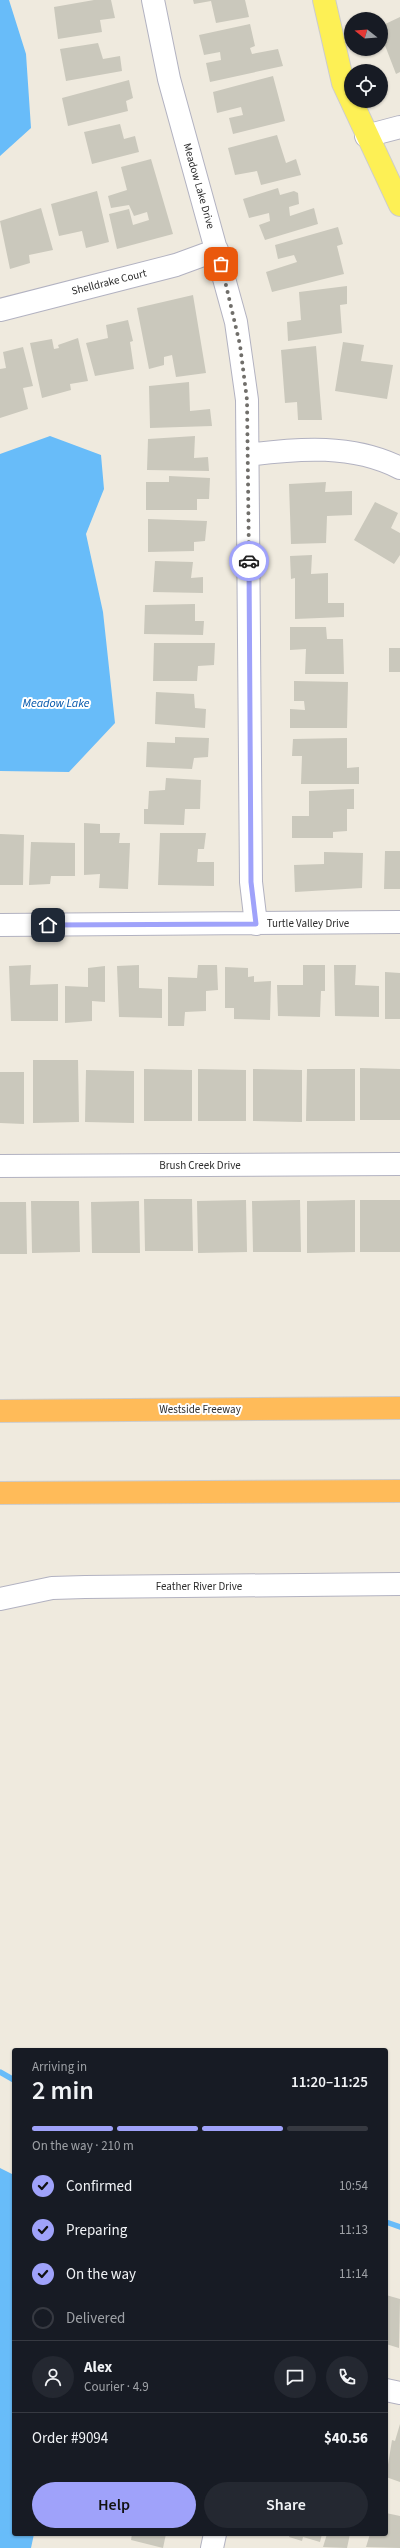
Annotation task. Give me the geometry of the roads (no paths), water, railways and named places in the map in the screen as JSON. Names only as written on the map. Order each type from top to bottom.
[{"type":"highway","name":"Westside Freeway","points":[[0,1411],[400,1408]]},
{"type":"highway","points":[[0,1493],[400,1491]]},
{"type":"main road","points":[[324,0],[343,84],[366,136],[400,205]]},
{"type":"street","name":"Meadow Lake Drive","points":[[153,0],[169,79],[217,250],[240,345],[247,400],[251,882],[256,924]]},
{"type":"street","points":[[366,136],[400,127]]},
{"type":"street","name":"Shelldrake Court","points":[[0,310],[176,265],[217,250]]},
{"type":"street","points":[[248,455],[287,450],[341,451],[374,458],[400,468]]},
{"type":"street","name":"Turtle Valley Drive","points":[[0,925],[400,922]]},
{"type":"street","name":"Brush Creek Drive","points":[[0,1166],[400,1164]]},
{"type":"street","name":"Feather River Drive","points":[[0,1599],[52,1588],[85,1586],[400,1584]]},
{"type":"street","points":[[388,2390],[400,2393]]},
{"type":"street","points":[[212,2548],[215,2536]]},
{"type":"water","points":[[0,0],[9,0],[26,54],[31,128],[0,156]]},
{"type":"water","name":"Meadow Lake","points":[[50,436],[101,455],[104,489],[86,534],[103,612],[115,723],[69,772],[0,771],[0,454]]},
{"type":"water","points":[[0,2168],[12,2174],[12,2536],[34,2536],[31,2548],[0,2548]]},
{"type":"waterway","points":[[0,2072],[12,2079]]},
{"type":"waterway","points":[[388,2223],[400,2227]]}]
